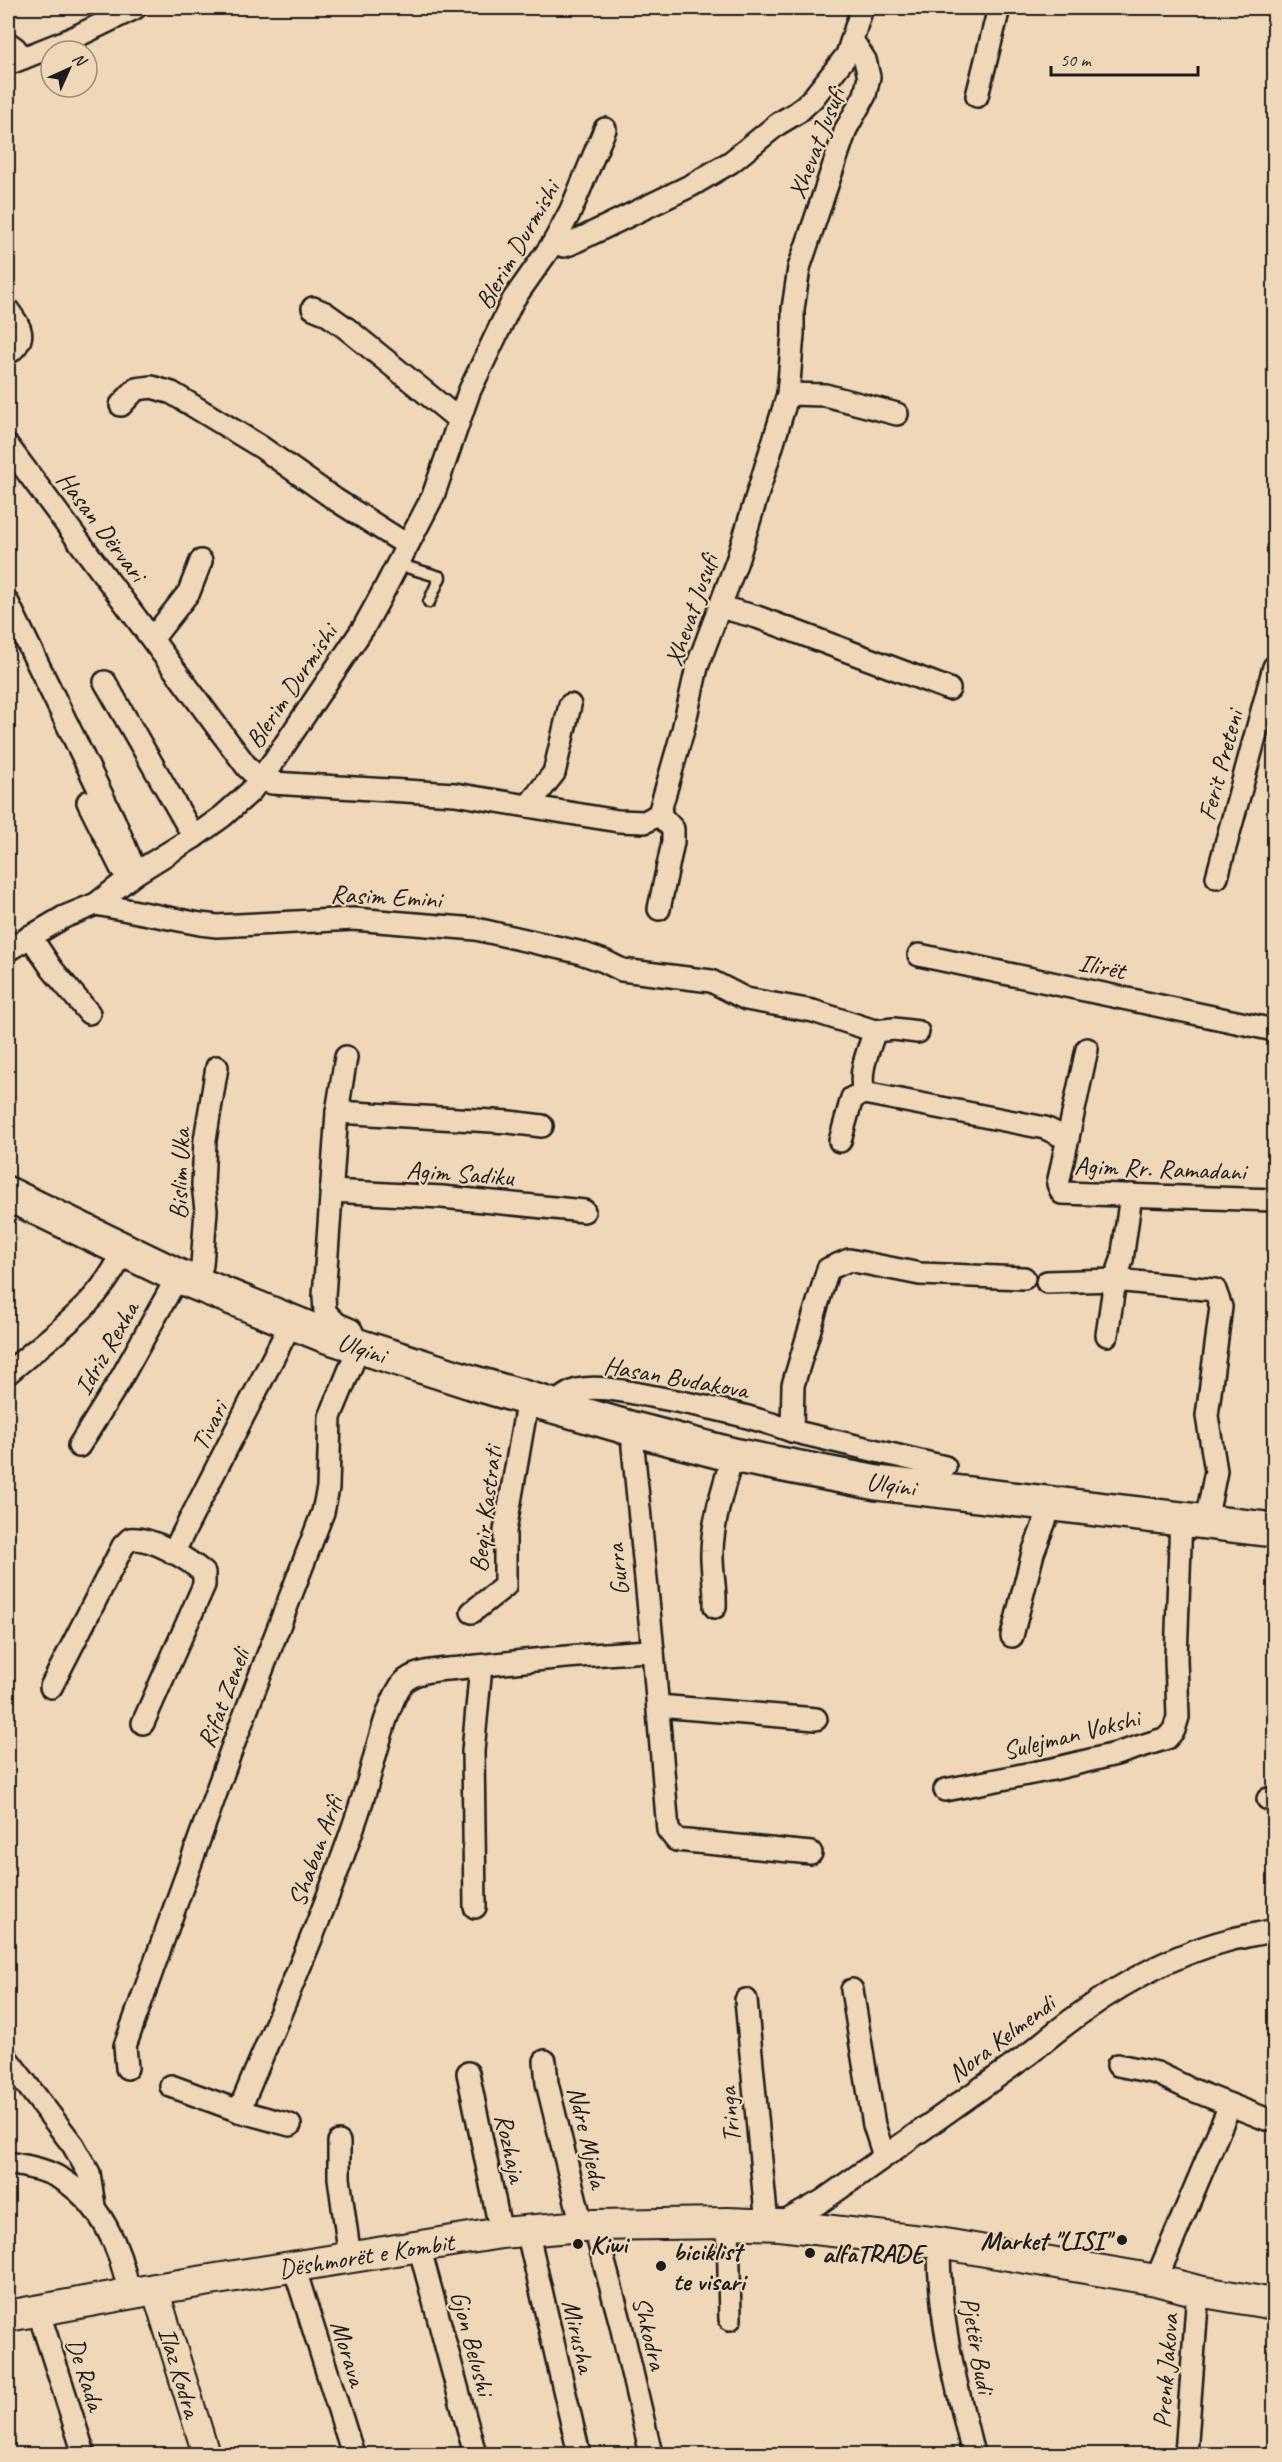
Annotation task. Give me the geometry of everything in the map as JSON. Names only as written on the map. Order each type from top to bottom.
[{"type":"main road","name":"Ulqini","points":[[8,1194],[123,1251],[291,1323],[359,1347],[633,1429],[733,1455],[877,1483],[1275,1530]]},
{"type":"main road","name":"Dëshmorët e Kombit","points":[[8,2316],[142,2291],[514,2231],[588,2226],[728,2223],[773,2225],[939,2243],[1156,2280],[1198,2291],[1275,2304]]},
{"type":"street","points":[[8,43],[15,48],[15,61],[81,34],[135,8]]},
{"type":"street","name":"Xhevat Jusufi","points":[[554,242],[564,246],[614,225],[693,185],[731,162],[778,124],[798,112],[813,98],[847,55],[862,8]]},
{"type":"street","points":[[977,96],[999,8]]},
{"type":"street","name":"Xhevat Jusufi","points":[[659,814],[683,730],[697,667],[737,561],[788,394],[793,334],[792,309],[799,268],[846,129],[865,95],[869,77],[865,60],[852,40]]},
{"type":"street","name":"Blerim Durmishi","points":[[8,950],[30,936],[96,904],[132,876],[223,816],[260,780],[364,627],[433,496],[458,419],[513,300],[554,242],[571,210],[605,129]]},
{"type":"street","points":[[313,308],[325,313],[346,328],[458,419]]},
{"type":"street","points":[[8,310],[22,334],[20,341],[10,352]]},
{"type":"street","points":[[121,405],[135,389],[152,387],[172,393],[261,447],[336,500],[407,545]]},
{"type":"street","points":[[788,394],[825,395],[897,414]]},
{"type":"street","name":"Hasan Dërvari","points":[[8,446],[247,767],[260,780]]},
{"type":"street","points":[[153,638],[189,592],[201,561]]},
{"type":"street","points":[[8,603],[114,820],[132,876]]},
{"type":"street","points":[[720,608],[757,617],[949,689]]},
{"type":"street","name":"Ferit Preteni","points":[[1217,877],[1275,667]]},
{"type":"street","points":[[105,682],[194,837]]},
{"type":"street","points":[[528,806],[554,773],[570,705]]},
{"type":"street","points":[[260,780],[289,785],[455,794],[618,821],[645,822],[659,814],[673,830],[672,849],[659,909]]},
{"type":"street","points":[[88,802],[132,876]]},
{"type":"street","name":"Rasim Emini","points":[[96,904],[217,926],[354,919],[476,929],[578,952],[622,970],[711,981],[746,999],[813,1011],[875,1031]]},
{"type":"street","points":[[30,936],[52,969],[89,1013]]},
{"type":"street","name":"Ilirët","points":[[919,955],[1275,1030]]},
{"type":"street","points":[[840,1141],[849,1105],[856,1095],[864,1093],[862,1082],[864,1059],[875,1031],[894,1029],[918,1032]]},
{"type":"street","name":"Agim Rr. Ramadani","points":[[1087,1049],[1058,1184],[1062,1193],[1275,1200]]},
{"type":"street","points":[[346,1056],[337,1112],[324,1296],[325,1312],[337,1324],[351,1330],[359,1347]]},
{"type":"street","name":"Bislim Uka","points":[[187,1280],[202,1266],[206,1210],[203,1185],[205,1140],[218,1067]]},
{"type":"street","name":"Agim Rr. Ramadani","points":[[864,1093],[1045,1128],[1068,1139]]},
{"type":"street","name":"Agim Sadiku","points":[[337,1112],[542,1126]]},
{"type":"street","name":"Agim Sadiku","points":[[331,1191],[454,1198],[584,1211]]},
{"type":"street","points":[[1107,1335],[1115,1280],[1122,1260],[1131,1195]]},
{"type":"street","points":[[8,1373],[86,1306],[107,1282],[123,1251]]},
{"type":"street","points":[[792,1431],[793,1385],[828,1269],[849,1260],[920,1275],[1024,1278]]},
{"type":"street","name":"Idriz Rexha","points":[[79,1446],[187,1280]]},
{"type":"street","points":[[1047,1282],[1115,1280]]},
{"type":"street","name":"Sulejman Vokshi","points":[[945,1790],[1116,1754],[1167,1738],[1174,1730],[1178,1717],[1176,1658],[1193,1520],[1216,1471],[1207,1416],[1221,1307],[1215,1290],[1115,1280]]},
{"type":"street","name":"Tivari","points":[[172,1553],[291,1323]]},
{"type":"street","name":"Rifat Zeneli","points":[[127,2068],[125,2046],[229,1757],[323,1512],[328,1488],[330,1417],[359,1347]]},
{"type":"street","name":"Hasan Budakova","points":[[542,1402],[560,1399],[578,1390],[626,1392],[755,1418],[792,1431],[945,1467]]},
{"type":"street","name":"Beqir Kastrati","points":[[472,1612],[505,1586],[505,1531],[542,1402]]},
{"type":"street","name":"Gurra","points":[[633,1429],[638,1509],[668,1830],[676,1840],[811,1853]]},
{"type":"street","points":[[715,1607],[716,1589],[712,1551],[723,1490],[733,1455]]},
{"type":"street","points":[[1012,1636],[1033,1553],[1051,1505]]},
{"type":"street","points":[[51,1687],[123,1546],[130,1539],[141,1538],[194,1564],[204,1573],[204,1586],[143,1723]]},
{"type":"street","name":"Shaban Arifi","points":[[239,2110],[331,1890],[396,1694],[405,1681],[419,1673],[549,1658],[653,1651]]},
{"type":"street","points":[[475,1907],[473,1751],[481,1666]]},
{"type":"street","points":[[658,1707],[816,1719]]},
{"type":"street","name":"Nora Kelmendi","points":[[773,2225],[822,2200],[1029,2054],[1096,2001],[1158,1968],[1200,1950],[1228,1940],[1275,1930]]},
{"type":"street","points":[[852,1990],[874,2125],[884,2156]]},
{"type":"street","name":"Tringa","points":[[746,2000],[773,2225]]},
{"type":"street","points":[[8,2060],[74,2145],[89,2173],[94,2206]]},
{"type":"street","name":"Ndre Mjeda","points":[[545,2061],[548,2083],[588,2226]]},
{"type":"street","points":[[1118,2065],[1157,2073],[1190,2090],[1266,2119]]},
{"type":"street","name":"Rozhaja","points":[[468,2073],[514,2231]]},
{"type":"street","points":[[171,2086],[290,2125]]},
{"type":"street","points":[[1156,2280],[1230,2105]]},
{"type":"street","points":[[339,2142],[339,2178],[350,2258]]},
{"type":"street","points":[[8,2163],[32,2167],[55,2175],[74,2187],[94,2206],[113,2239],[126,2276],[142,2291]]},
{"type":"street","points":[[728,2223],[730,2319]]},
{"type":"street","name":"Shkodra","points":[[588,2226],[620,2321],[651,2454]]},
{"type":"street","name":"Mirusha","points":[[514,2231],[579,2454]]},
{"type":"street","name":"Pjetër Budi","points":[[939,2243],[939,2277],[947,2348],[973,2454]]},
{"type":"street","name":"Gjon Belushi","points":[[419,2246],[475,2454]]},
{"type":"street","name":"Morava","points":[[294,2267],[353,2454]]},
{"type":"street","name":"Ilaz Kodra","points":[[142,2291],[206,2454]]},
{"type":"street","name":"Prenk Jakova","points":[[1186,2454],[1198,2291]]},
{"type":"street","name":"De Rada","points":[[38,2310],[84,2454]]},
{"type":"lane","points":[[397,564],[440,578],[429,602]]},
{"type":"place","name":"Market \"LISI\"","points":[[1122,2240]]},
{"type":"place","name":"Kiwi","points":[[578,2244]]},
{"type":"place","name":"alfaTRADE","points":[[810,2253]]},
{"type":"place","name":"biciklist te visari","points":[[661,2266]]}]
